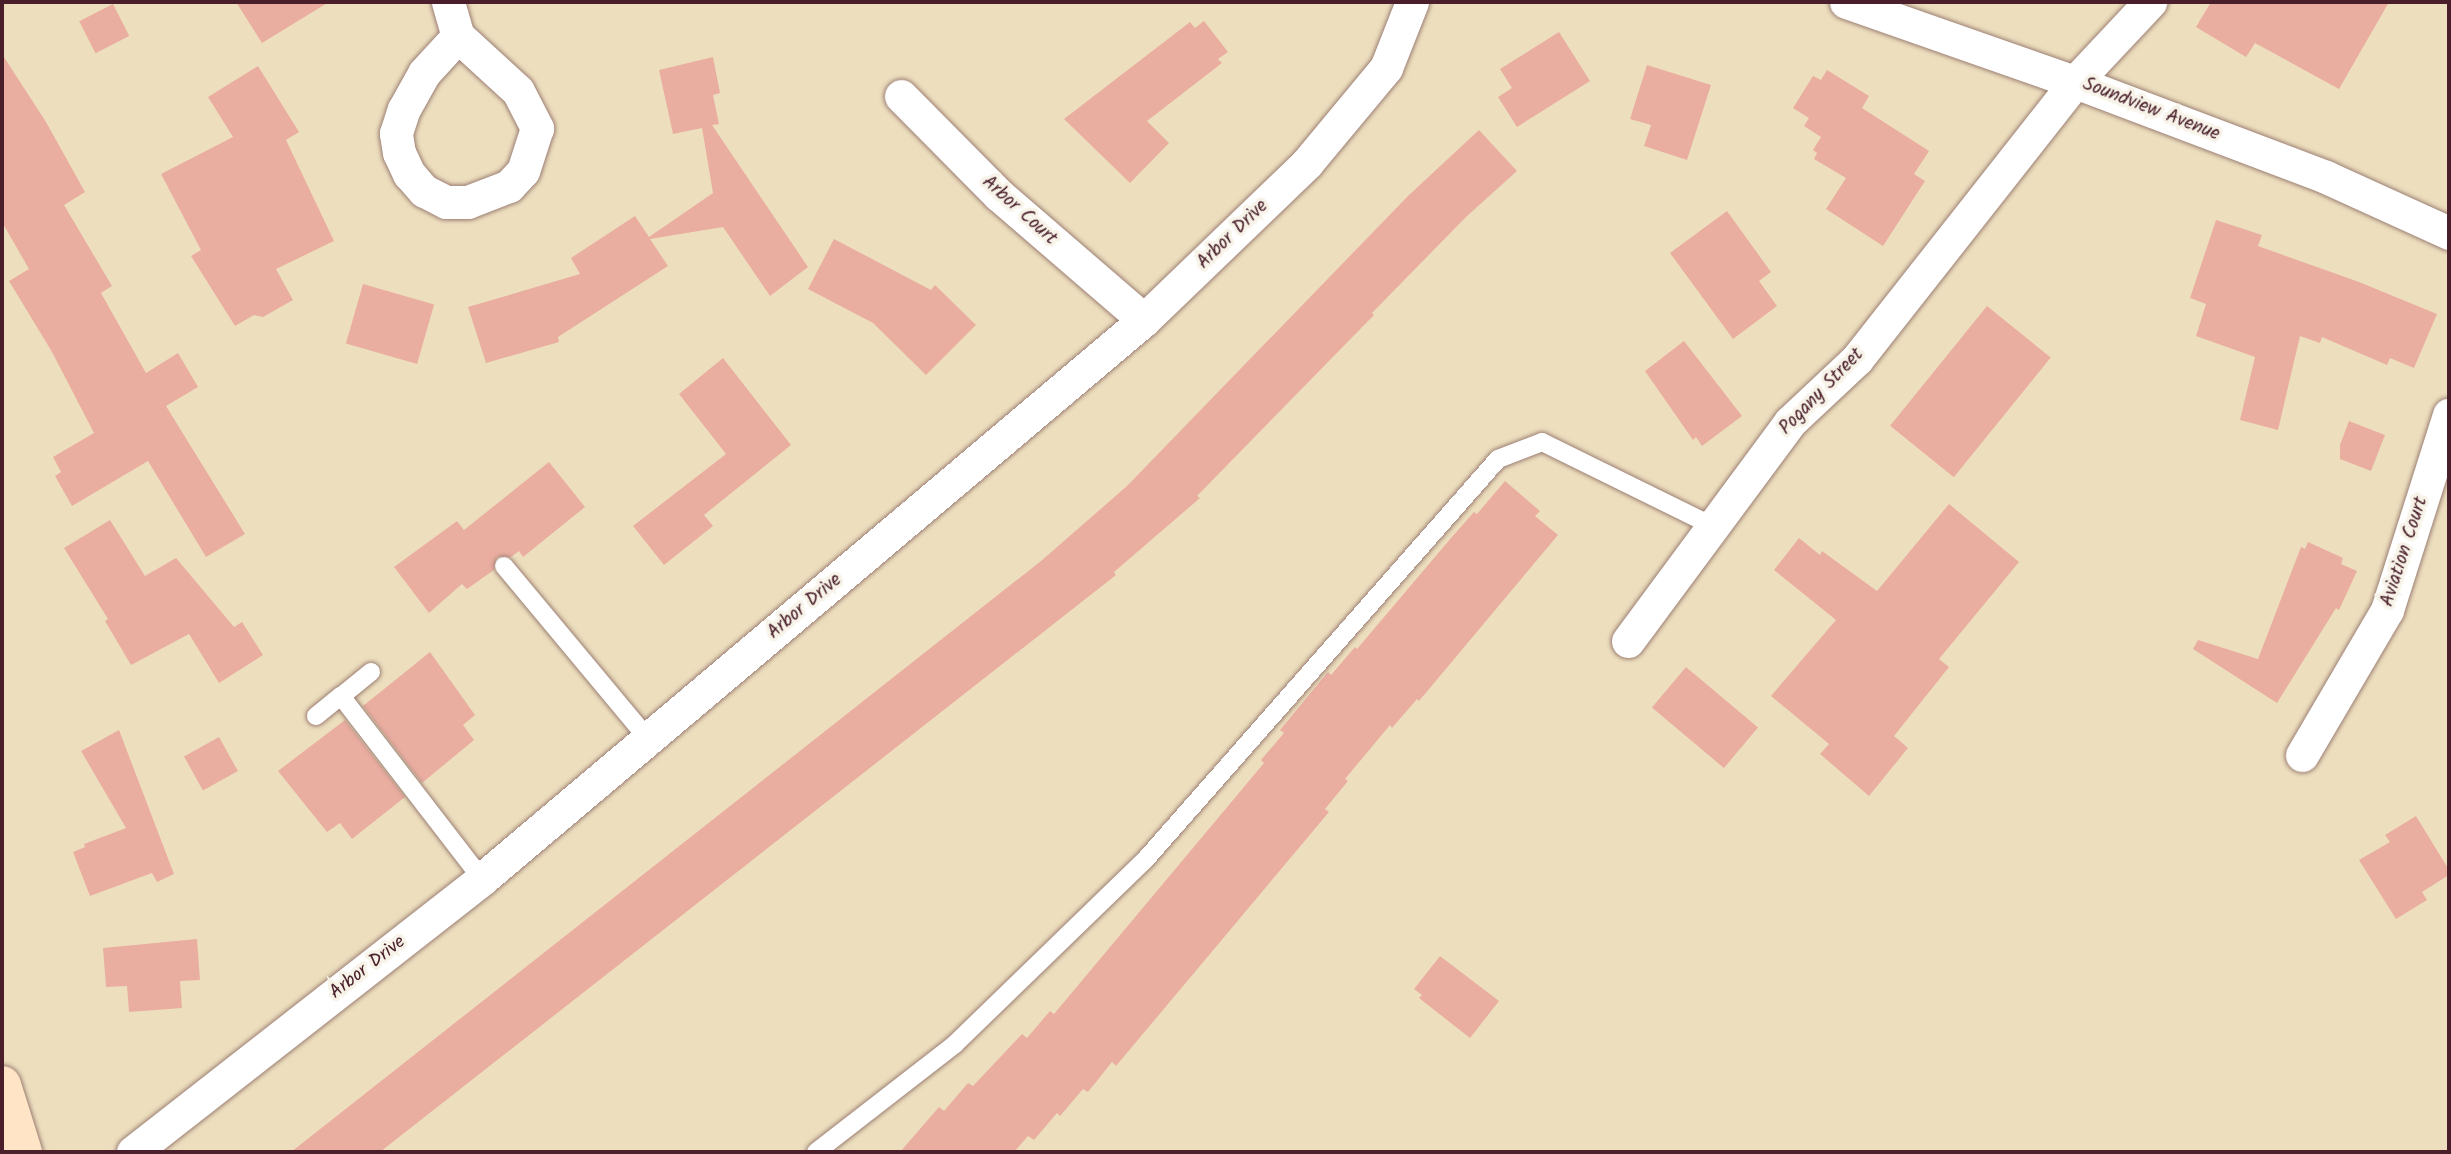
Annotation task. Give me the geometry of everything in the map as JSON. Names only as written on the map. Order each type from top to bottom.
[{"type":"main road","points":[[2,1085],[23,1152]]},
{"type":"street","points":[[448,2],[458,36],[518,91],[537,128],[523,172],[509,186],[468,202],[446,202],[424,191],[409,174],[399,153],[396,133],[404,109],[424,73],[458,36]]},
{"type":"street","name":"Arbor Drive","points":[[133,1152],[482,879],[1144,320],[1307,163],[1386,68],[1412,2]]},
{"type":"street","name":"Soundview Avenue","points":[[1846,2],[2075,82],[2326,177],[2449,233]]},
{"type":"street","name":"Pogany Street","points":[[1628,641],[1711,525],[1790,422],[1857,359],[2075,82],[2150,2]]},
{"type":"street","name":"Arbor Court","points":[[901,96],[999,195],[1144,320]]},
{"type":"street","name":"Aviation Court","points":[[2302,755],[2387,610],[2449,415]]},
{"type":"lane","points":[[816,1152],[955,1044],[1145,860],[1498,459],[1542,442],[1711,525]]},
{"type":"lane","points":[[504,566],[648,739]]},
{"type":"lane","points":[[316,716],[370,672]]},
{"type":"lane","points":[[341,695],[482,879]]},
{"type":"building","points":[[236,2],[329,2],[262,43]]},
{"type":"building","points":[[2211,2],[2389,2],[2339,89],[2255,43],[2246,57],[2196,27]]},
{"type":"building","points":[[113,4],[129,36],[95,53],[79,21]]},
{"type":"building","points":[[1204,21],[1228,52],[1218,59],[1222,63],[1147,121],[1169,143],[1130,183],[1064,119],[1190,22],[1195,28]]},
{"type":"building","points":[[1559,32],[1590,81],[1517,127],[1498,97],[1512,88],[1500,69]]},
{"type":"building","points":[[2,54],[46,122],[85,192],[64,205],[112,286],[101,293],[146,373],[178,353],[198,387],[166,406],[245,534],[206,557],[148,461],[72,506],[55,476],[61,472],[53,457],[94,433],[52,352],[9,281],[29,269],[2,222]]},
{"type":"building","points":[[713,57],[720,93],[713,95],[719,124],[712,125],[808,267],[770,296],[723,227],[650,239],[668,266],[558,337],[559,342],[486,363],[468,307],[580,274],[571,258],[635,216],[649,237],[713,193],[702,128],[673,134],[659,70]]},
{"type":"building","points":[[1647,65],[1711,85],[1687,160],[1644,146],[1651,125],[1630,119]]},
{"type":"building","points":[[258,66],[299,132],[286,140],[334,241],[276,269],[293,300],[263,317],[254,315],[235,326],[191,256],[201,250],[161,174],[233,137],[208,97]]},
{"type":"building","points":[[1827,70],[1869,96],[1862,108],[1929,151],[1914,174],[1925,181],[1883,246],[1826,209],[1846,178],[1814,159],[1817,153],[1813,150],[1821,137],[1804,126],[1809,118],[1793,108],[1813,76],[1821,80]]},
{"type":"building","points":[[1479,130],[1517,171],[1466,217],[1372,313],[1374,315],[1197,496],[1200,498],[1114,572],[1116,575],[380,1152],[291,1152],[1041,561],[1127,486],[1409,195]]},
{"type":"building","points":[[1727,211],[1771,272],[1759,281],[1777,306],[1733,339],[1670,253]]},
{"type":"building","points":[[2216,220],[2262,235],[2258,246],[2359,282],[2437,314],[2414,368],[2390,358],[2387,365],[2322,337],[2320,343],[2300,336],[2278,430],[2240,420],[2255,357],[2196,336],[2206,304],[2190,298]]},
{"type":"building","points":[[834,239],[931,290],[935,285],[976,325],[926,375],[873,323],[808,289]]},
{"type":"building","points":[[363,284],[434,304],[417,364],[346,344]]},
{"type":"building","points":[[1987,306],[2051,358],[1954,477],[1890,426]]},
{"type":"building","points":[[1684,341],[1742,416],[1702,446],[1696,437],[1693,440],[1645,371]]},
{"type":"building","points":[[723,358],[791,445],[704,515],[713,526],[664,565],[633,526],[726,454],[679,394]]},
{"type":"building","points":[[2349,421],[2385,435],[2371,471],[2340,459],[2340,445]]},
{"type":"building","points":[[549,462],[585,507],[523,557],[519,551],[511,557],[497,557],[494,570],[467,589],[462,584],[429,613],[394,567],[457,521],[464,530]]},
{"type":"building","points":[[1505,481],[1540,511],[1535,516],[1558,535],[1419,701],[1417,699],[1392,728],[1390,725],[1345,779],[1348,781],[1325,809],[1329,812],[1116,1066],[1112,1062],[1088,1092],[1083,1089],[1060,1116],[1057,1113],[1034,1140],[1028,1136],[1014,1152],[900,1152],[939,1107],[944,1111],[968,1083],[973,1086],[1022,1034],[1027,1038],[1050,1011],[1054,1014],[1264,763],[1261,760],[1284,733],[1280,730],[1328,672],[1331,675],[1355,647],[1357,649],[1451,538],[1474,512],[1477,514]]},
{"type":"building","points":[[1949,504],[2019,562],[1939,659],[1949,667],[1894,736],[1908,748],[1869,796],[1820,754],[1829,744],[1771,696],[1836,620],[1774,570],[1799,538],[1820,555],[1822,551],[1877,591]]},
{"type":"building","points":[[110,520],[145,576],[176,558],[234,627],[242,622],[263,655],[219,683],[189,634],[131,665],[105,621],[108,619],[64,548]]},
{"type":"building","points":[[2308,542],[2343,558],[2341,564],[2357,571],[2339,610],[2336,608],[2277,703],[2193,649],[2198,640],[2258,659],[2301,547],[2305,549]]},
{"type":"building","points":[[430,652],[475,715],[463,725],[474,740],[422,783],[363,706]]},
{"type":"building","points":[[1686,667],[1758,727],[1724,768],[1652,708]]},
{"type":"building","points":[[345,720],[405,797],[352,839],[340,823],[327,832],[278,771]]},
{"type":"building","points":[[119,730],[174,874],[157,882],[152,873],[90,896],[73,852],[85,847],[84,844],[126,828],[81,751]]},
{"type":"building","points":[[219,737],[238,771],[203,791],[184,756]]},
{"type":"building","points":[[2416,816],[2449,870],[2449,875],[2422,892],[2427,900],[2396,919],[2359,860],[2390,842],[2385,835]]},
{"type":"building","points":[[197,939],[200,980],[180,981],[182,1008],[129,1012],[127,986],[106,987],[103,948]]},
{"type":"building","points":[[1440,956],[1499,1001],[1470,1038],[1419,998],[1422,995],[1414,989]]}]
